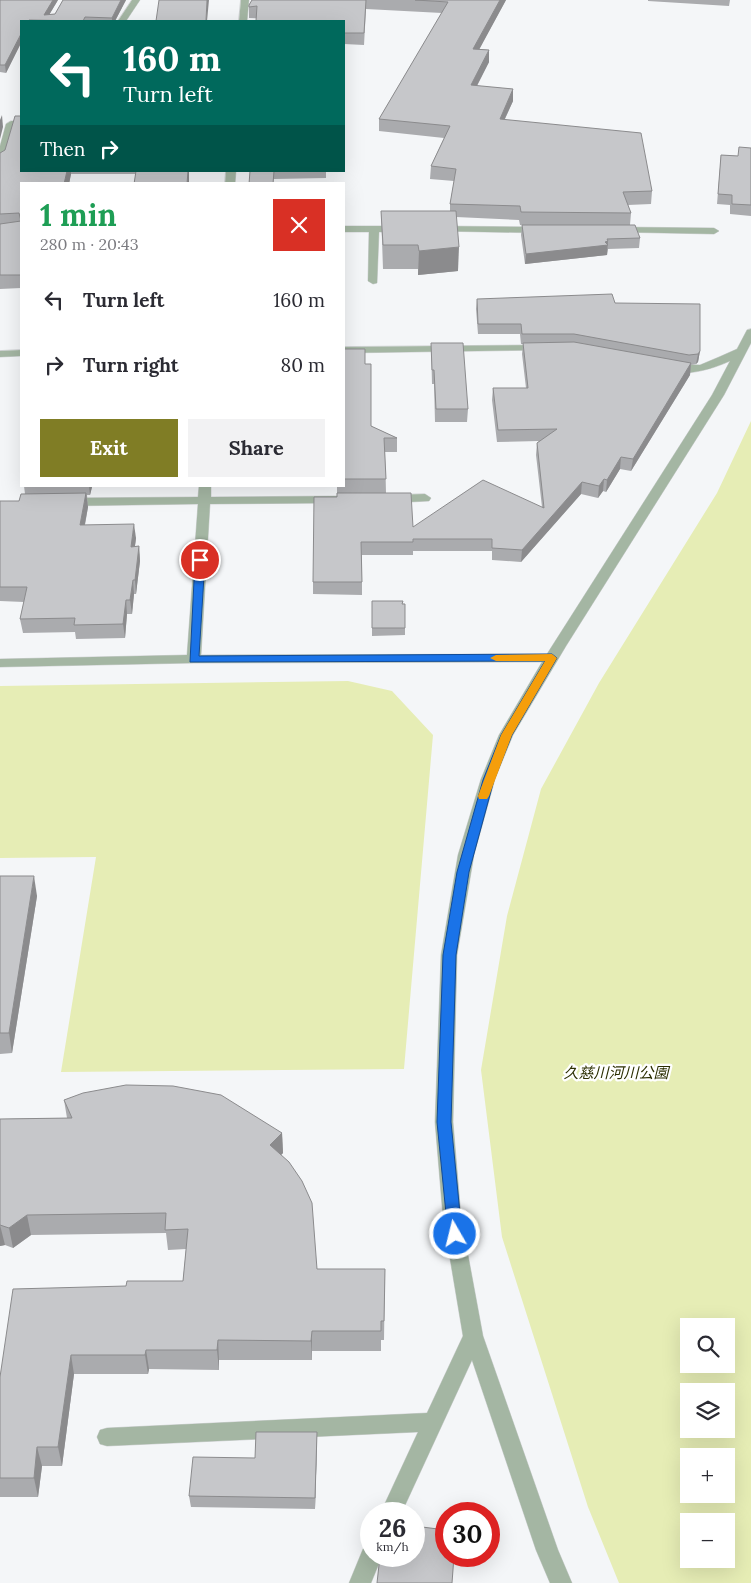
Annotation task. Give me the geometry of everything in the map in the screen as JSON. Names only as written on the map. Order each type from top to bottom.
[{"type":"street","points":[[123,20],[136,0]]},
{"type":"street","points":[[242,20],[244,0]]},
{"type":"street","points":[[0,124],[16,124],[0,162]]},
{"type":"street","points":[[345,229],[554,230]]},
{"type":"street","points":[[374,229],[374,282]]},
{"type":"street","points":[[604,230],[714,231]]},
{"type":"street","points":[[561,1583],[547,1550],[473,1336],[452,1217],[444,1122],[449,955],[466,855],[488,780],[506,735],[552,658],[718,395],[751,332]]},
{"type":"street","points":[[345,350],[554,348]]},
{"type":"street","points":[[660,364],[688,370],[703,369],[741,351]]},
{"type":"street","points":[[0,354],[20,353]]},
{"type":"street","points":[[194,659],[205,487]]},
{"type":"street","points":[[377,499],[426,498]]},
{"type":"street","points":[[49,502],[348,499]]},
{"type":"street","points":[[0,663],[194,659],[552,658]]},
{"type":"street","points":[[395,1502],[473,1336]]},
{"type":"street","points":[[107,1437],[432,1422]]},
{"type":"street","points":[[360,1583],[367,1567]]},
{"type":"green space","name":"久慈川河川公園","points":[[751,421],[751,1583],[619,1583],[588,1507],[502,1237],[481,1070],[507,916],[541,789],[599,683],[717,493]]},
{"type":"green space","points":[[348,681],[392,691],[433,735],[404,1069],[61,1072],[96,857],[0,858],[0,686]]},
{"type":"building","points":[[0,0],[53,0],[44,15],[55,14],[63,0],[121,0],[112,18],[85,17],[84,20],[20,20],[20,36],[5,65],[0,65]]},
{"type":"building","points":[[159,0],[207,0],[206,20],[156,20]]},
{"type":"building","points":[[252,0],[366,0],[364,33],[345,33],[345,20],[256,20],[257,6],[249,7]]},
{"type":"building","points":[[415,0],[500,0],[473,49],[489,50],[471,85],[513,89],[500,119],[641,133],[652,191],[623,192],[631,213],[521,212],[520,206],[450,204],[456,169],[431,166],[450,126],[379,119],[448,2]]},
{"type":"building","points":[[15,116],[20,116],[20,172],[67,172],[64,182],[20,182],[20,217],[19,213],[0,214],[0,153],[5,150]]},
{"type":"building","points":[[739,147],[751,148],[751,205],[732,204],[732,195],[718,194],[721,155],[738,156]]},
{"type":"building","points":[[136,172],[188,172],[187,182],[134,182]]},
{"type":"building","points":[[250,172],[274,172],[273,182],[249,182]]},
{"type":"building","points":[[381,211],[456,211],[459,247],[419,251],[418,245],[383,245]]},
{"type":"building","points":[[20,221],[20,275],[0,275],[0,224]]},
{"type":"building","points":[[522,225],[635,225],[640,238],[607,239],[608,241],[605,242],[608,245],[526,254]]},
{"type":"building","points":[[612,294],[615,303],[700,304],[700,351],[698,354],[689,355],[574,334],[522,334],[521,324],[478,324],[477,299]]},
{"type":"building","points":[[574,342],[691,363],[633,459],[621,457],[607,480],[604,479],[599,486],[582,482],[522,550],[492,548],[492,539],[413,539],[413,542],[361,542],[362,582],[313,582],[314,497],[337,497],[337,493],[411,493],[413,527],[483,480],[544,508],[537,443],[557,429],[498,430],[493,388],[528,388],[523,343]]},
{"type":"building","points":[[431,343],[463,343],[468,409],[436,409]]},
{"type":"building","points":[[345,349],[365,349],[365,364],[371,364],[371,426],[397,438],[384,438],[386,479],[345,479]]},
{"type":"building","points":[[86,493],[80,525],[134,524],[131,547],[139,546],[135,580],[133,580],[130,600],[126,600],[123,624],[74,625],[75,618],[20,619],[27,587],[0,587],[0,501],[19,501],[21,494]]},
{"type":"building","points":[[372,601],[403,601],[402,604],[405,604],[405,628],[372,628]]},
{"type":"building","points":[[0,876],[34,876],[9,1033],[0,1033]]},
{"type":"building","points":[[126,1085],[173,1086],[221,1095],[282,1133],[270,1145],[289,1162],[302,1181],[312,1203],[317,1269],[385,1269],[384,1321],[381,1321],[381,1331],[312,1331],[311,1341],[218,1340],[217,1350],[146,1350],[145,1355],[71,1355],[58,1447],[37,1447],[34,1478],[0,1478],[0,1377],[13,1289],[126,1286],[127,1281],[183,1281],[188,1229],[165,1230],[166,1213],[27,1215],[9,1228],[0,1225],[0,1119],[72,1118],[64,1100],[83,1093]]},
{"type":"building","points":[[256,1432],[317,1432],[315,1498],[189,1496],[193,1457],[255,1458]]},
{"type":"building","points":[[425,1527],[435,1529],[435,1567],[453,1567],[452,1583],[377,1583],[379,1567],[425,1567]]},
{"type":"slow traffic","points":[[483,796],[506,735],[552,658],[496,658]]},
{"type":"route","points":[[200,560],[194,659],[552,658],[506,735],[488,780],[466,855],[449,955],[444,1122],[455,1234]]}]
